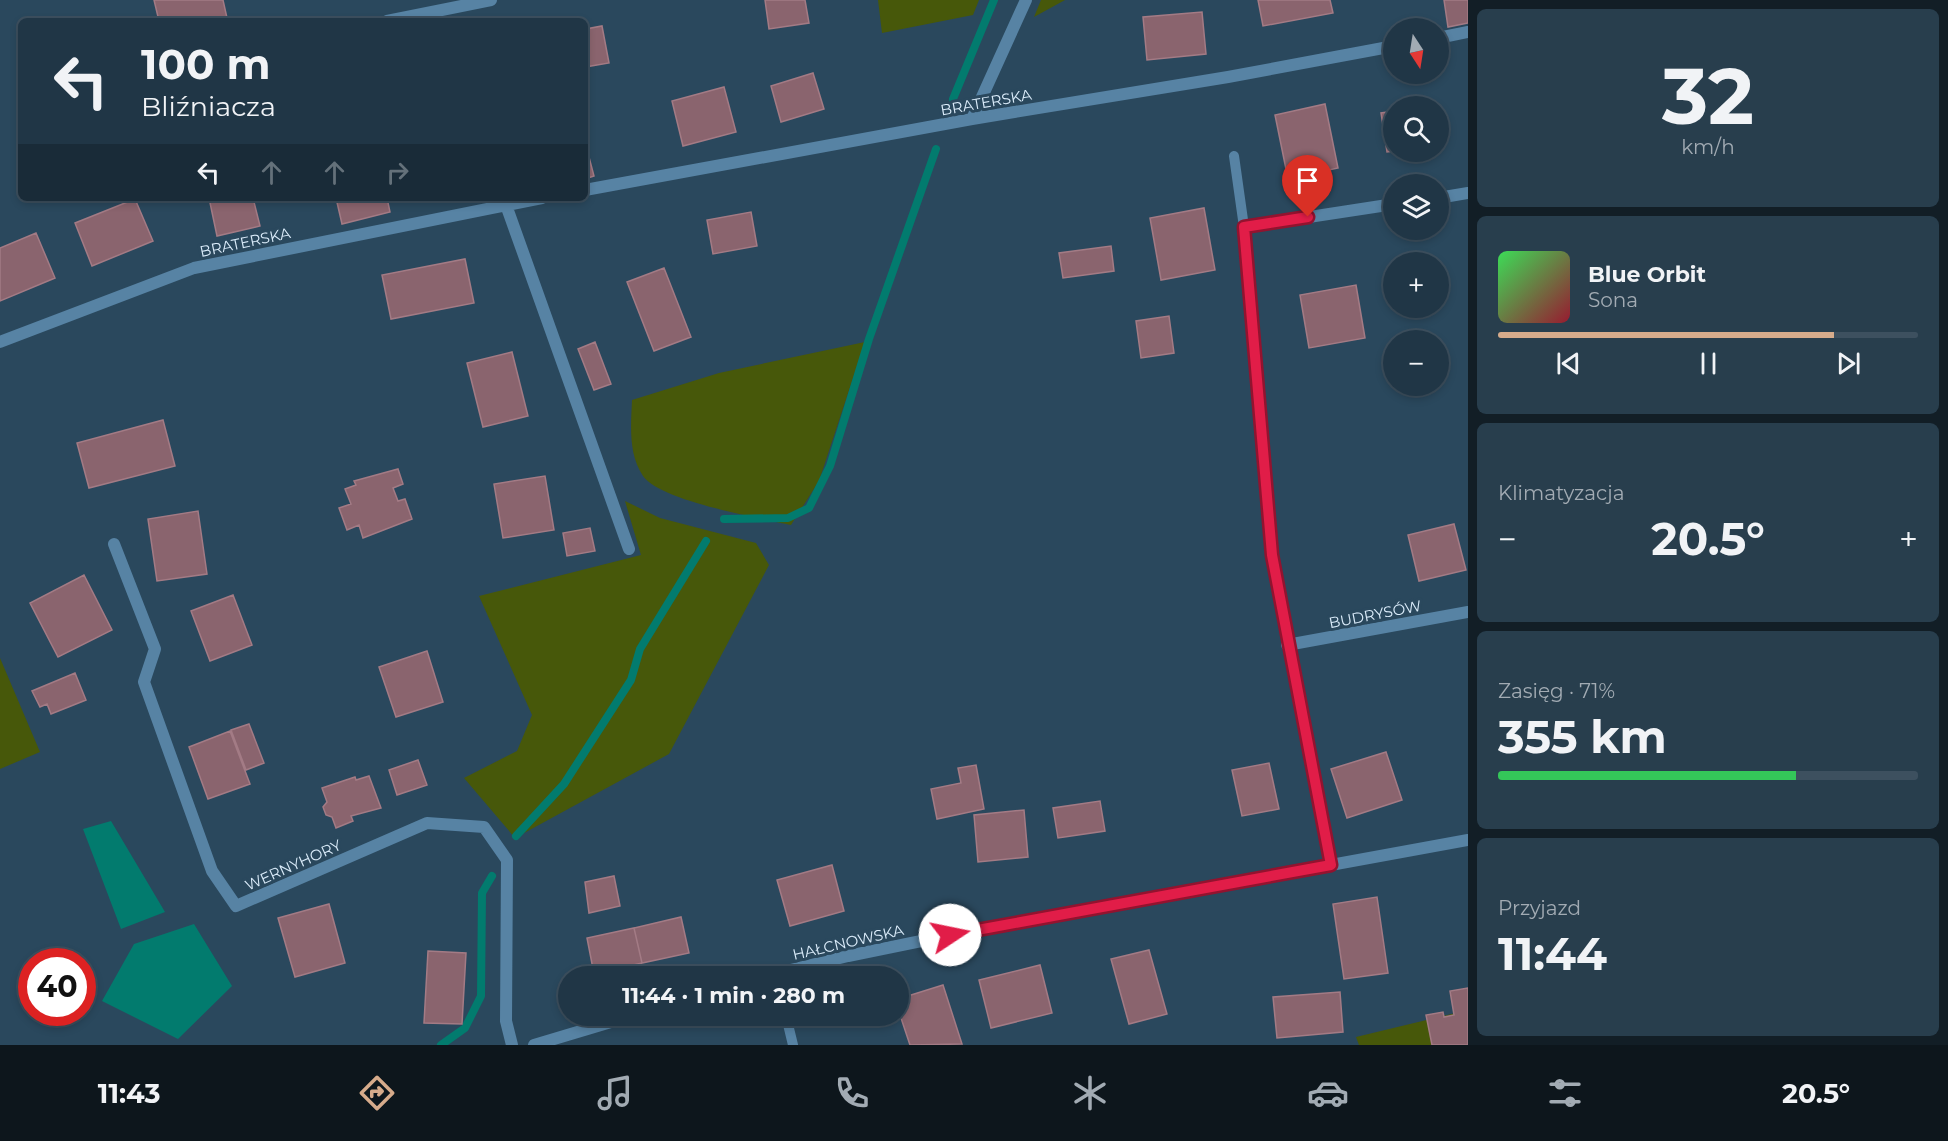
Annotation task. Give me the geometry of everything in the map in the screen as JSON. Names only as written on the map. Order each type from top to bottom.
[{"type":"street","points":[[402,18],[491,0]]},
{"type":"street","points":[[972,119],[1026,0]]},
{"type":"street","points":[[1449,36],[1468,32]]},
{"type":"street","name":"BRATERSKA","points":[[588,189],[972,119],[1228,77],[1383,48]]},
{"type":"street","points":[[1449,196],[1468,193]]},
{"type":"street","name":"BRATERSKA","points":[[0,342],[194,268],[527,201]]},
{"type":"street","points":[[506,205],[629,549]]},
{"type":"street","points":[[1331,865],[1287,645],[1272,555],[1244,227],[1383,206]]},
{"type":"street","name":"WERNYHORY","points":[[114,544],[155,649],[144,682],[212,871],[236,906],[427,823],[484,826],[507,860],[506,1021],[512,1045]]},
{"type":"street","name":"BUDRYSÓW","points":[[1287,645],[1468,612]]},
{"type":"street","name":"HAŁCNOWSKA","points":[[810,966],[970,931],[1468,840]]},
{"type":"street","points":[[534,1045],[598,1026]]},
{"type":"lane","points":[[1234,156],[1244,227]]},
{"type":"lane","points":[[788,1026],[793,1045]]},
{"type":"shaded area","points":[[878,0],[979,0],[973,15],[882,33]]},
{"type":"shaded area","points":[[1041,0],[1065,0],[1034,17]]},
{"type":"shaded area","points":[[865,342],[819,481],[791,525],[689,501],[653,485],[643,476],[633,449],[632,400],[719,373]]},
{"type":"shaded area","points":[[625,501],[660,518],[756,543],[769,565],[669,754],[515,838],[464,778],[517,751],[532,715],[479,596],[641,555]]},
{"type":"shaded area","points":[[0,658],[40,752],[0,769]]},
{"type":"shaded area","points":[[111,821],[165,912],[121,929],[83,829]]},
{"type":"shaded area","points":[[194,924],[232,986],[178,1039],[102,1001],[134,944]]},
{"type":"shaded area","points":[[1468,1010],[1468,1045],[1359,1045],[1356,1037]]},
{"type":"building","points":[[154,0],[223,0],[227,18],[158,18]]},
{"type":"building","points":[[765,0],[805,0],[809,23],[769,29]]},
{"type":"building","points":[[1258,0],[1330,0],[1333,13],[1263,26]]},
{"type":"building","points":[[1444,0],[1468,0],[1468,23],[1449,27],[1449,18],[1447,18]]},
{"type":"building","points":[[1202,12],[1206,54],[1147,60],[1143,17]]},
{"type":"building","points":[[602,26],[609,63],[588,66],[588,29]]},
{"type":"building","points":[[813,73],[824,109],[781,122],[771,86]]},
{"type":"building","points":[[724,87],[736,132],[683,146],[672,101]]},
{"type":"building","points":[[1325,104],[1338,168],[1288,179],[1275,115]]},
{"type":"building","points":[[588,153],[594,176],[588,178]]},
{"type":"building","points":[[130,201],[136,201],[153,241],[92,266],[75,223]]},
{"type":"building","points":[[210,201],[254,201],[260,226],[217,236]]},
{"type":"building","points":[[337,201],[388,201],[390,212],[342,224]]},
{"type":"building","points":[[1204,208],[1215,270],[1161,280],[1150,218]]},
{"type":"building","points":[[751,212],[757,246],[713,254],[707,220]]},
{"type":"building","points":[[36,233],[55,278],[0,301],[0,248]]},
{"type":"building","points":[[1111,246],[1114,271],[1063,278],[1059,253]]},
{"type":"building","points":[[465,259],[474,303],[391,319],[382,275]]},
{"type":"building","points":[[664,268],[691,337],[654,351],[627,282]]},
{"type":"building","points":[[1356,285],[1365,338],[1309,348],[1300,295]]},
{"type":"building","points":[[1169,316],[1174,353],[1141,358],[1136,321]]},
{"type":"building","points":[[595,342],[611,384],[594,390],[578,349]]},
{"type":"building","points":[[512,352],[528,416],[483,427],[467,363]]},
{"type":"building","points":[[163,420],[175,466],[89,488],[77,443]]},
{"type":"building","points":[[398,469],[403,484],[393,488],[398,501],[405,499],[412,519],[363,538],[359,525],[347,530],[339,508],[351,504],[345,489],[356,485],[354,481]]},
{"type":"building","points":[[545,476],[554,530],[503,538],[494,484]]},
{"type":"building","points":[[198,511],[207,574],[157,581],[148,519]]},
{"type":"building","points":[[1454,524],[1466,570],[1419,581],[1408,535]]},
{"type":"building","points":[[590,528],[595,551],[567,556],[563,533]]},
{"type":"building","points":[[84,575],[112,630],[58,657],[30,603]]},
{"type":"building","points":[[233,595],[252,645],[210,661],[191,611]]},
{"type":"building","points":[[427,651],[443,702],[396,717],[379,667]]},
{"type":"building","points":[[75,673],[86,700],[51,714],[47,704],[40,707],[32,691]]},
{"type":"building","points":[[249,724],[264,763],[246,770],[231,730]]},
{"type":"building","points":[[230,731],[250,784],[208,799],[189,747]]},
{"type":"building","points":[[1386,752],[1402,800],[1347,818],[1331,769]]},
{"type":"building","points":[[418,760],[427,785],[397,795],[389,770]]},
{"type":"building","points":[[1269,763],[1279,809],[1242,816],[1232,770]]},
{"type":"building","points":[[976,765],[984,809],[937,819],[931,789],[961,783],[958,768]]},
{"type":"building","points":[[369,776],[381,808],[351,816],[353,821],[336,828],[332,817],[326,815],[323,807],[327,802],[322,788],[355,777],[356,780]]},
{"type":"building","points":[[1100,801],[1105,831],[1058,838],[1053,808]]},
{"type":"building","points":[[1024,810],[1028,857],[978,862],[974,815]]},
{"type":"building","points":[[832,865],[844,911],[790,926],[777,880]]},
{"type":"building","points":[[614,876],[620,906],[589,913],[585,882]]},
{"type":"building","points":[[1377,897],[1388,973],[1344,979],[1333,904]]},
{"type":"building","points":[[329,904],[345,963],[295,977],[278,918]]},
{"type":"building","points":[[681,917],[689,953],[642,963],[634,928]]},
{"type":"building","points":[[634,928],[642,963],[629,966],[592,966],[587,938]]},
{"type":"building","points":[[1149,950],[1167,1014],[1129,1024],[1111,959]]},
{"type":"building","points":[[428,951],[466,953],[462,1024],[424,1023]]},
{"type":"building","points":[[1040,965],[1052,1013],[991,1028],[979,980]]},
{"type":"building","points":[[943,985],[962,1044],[910,1045],[904,1026],[909,1026],[909,996]]},
{"type":"building","points":[[1468,988],[1468,1045],[1432,1045],[1426,1015],[1443,1012],[1444,1017],[1454,1015],[1450,991]]},
{"type":"building","points":[[1340,992],[1343,1032],[1277,1038],[1273,997]]},
{"type":"waterway","points":[[953,99],[994,0]]},
{"type":"waterway","points":[[724,519],[788,518],[809,508],[830,466],[869,339],[936,149]]},
{"type":"waterway","points":[[516,836],[564,784],[631,680],[640,649],[706,541]]},
{"type":"waterway","points":[[441,1045],[465,1028],[481,996],[482,893],[492,876]]},
{"type":"route","points":[[950,935],[1331,865],[1287,645],[1272,555],[1244,227],[1308,217]]}]
